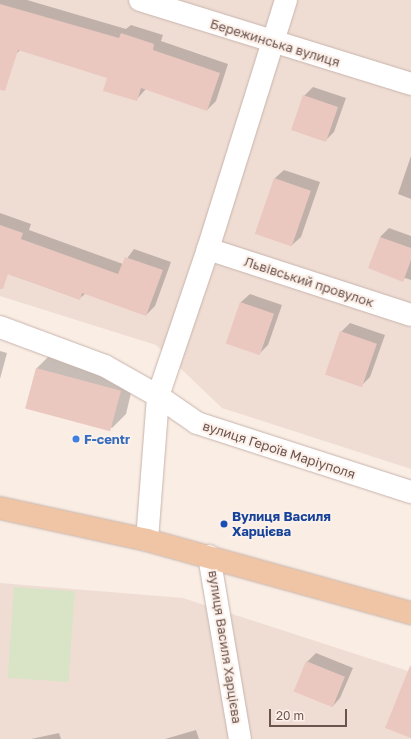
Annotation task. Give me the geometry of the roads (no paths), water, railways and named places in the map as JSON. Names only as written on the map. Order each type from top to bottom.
[{"type":"main road","points":[[0,508],[147,540],[210,556],[411,613]]},
{"type":"street","name":"Бережинська вулиця","points":[[140,0],[273,43],[411,84]]},
{"type":"street","points":[[147,540],[158,396],[208,249],[286,0]]},
{"type":"street","name":"Львівський провулок","points":[[208,249],[411,315]]},
{"type":"street","name":"вулиця Героїв Маріуполя","points":[[0,327],[105,366],[158,396],[197,424],[411,492]]},
{"type":"street","name":"вулиця Василя Харцієва","points":[[210,556],[240,739]]},
{"type":"place","name":"F-centr","points":[[76,439]]},
{"type":"place","name":"Вулиця Василя Харцієва","points":[[224,524]]}]
